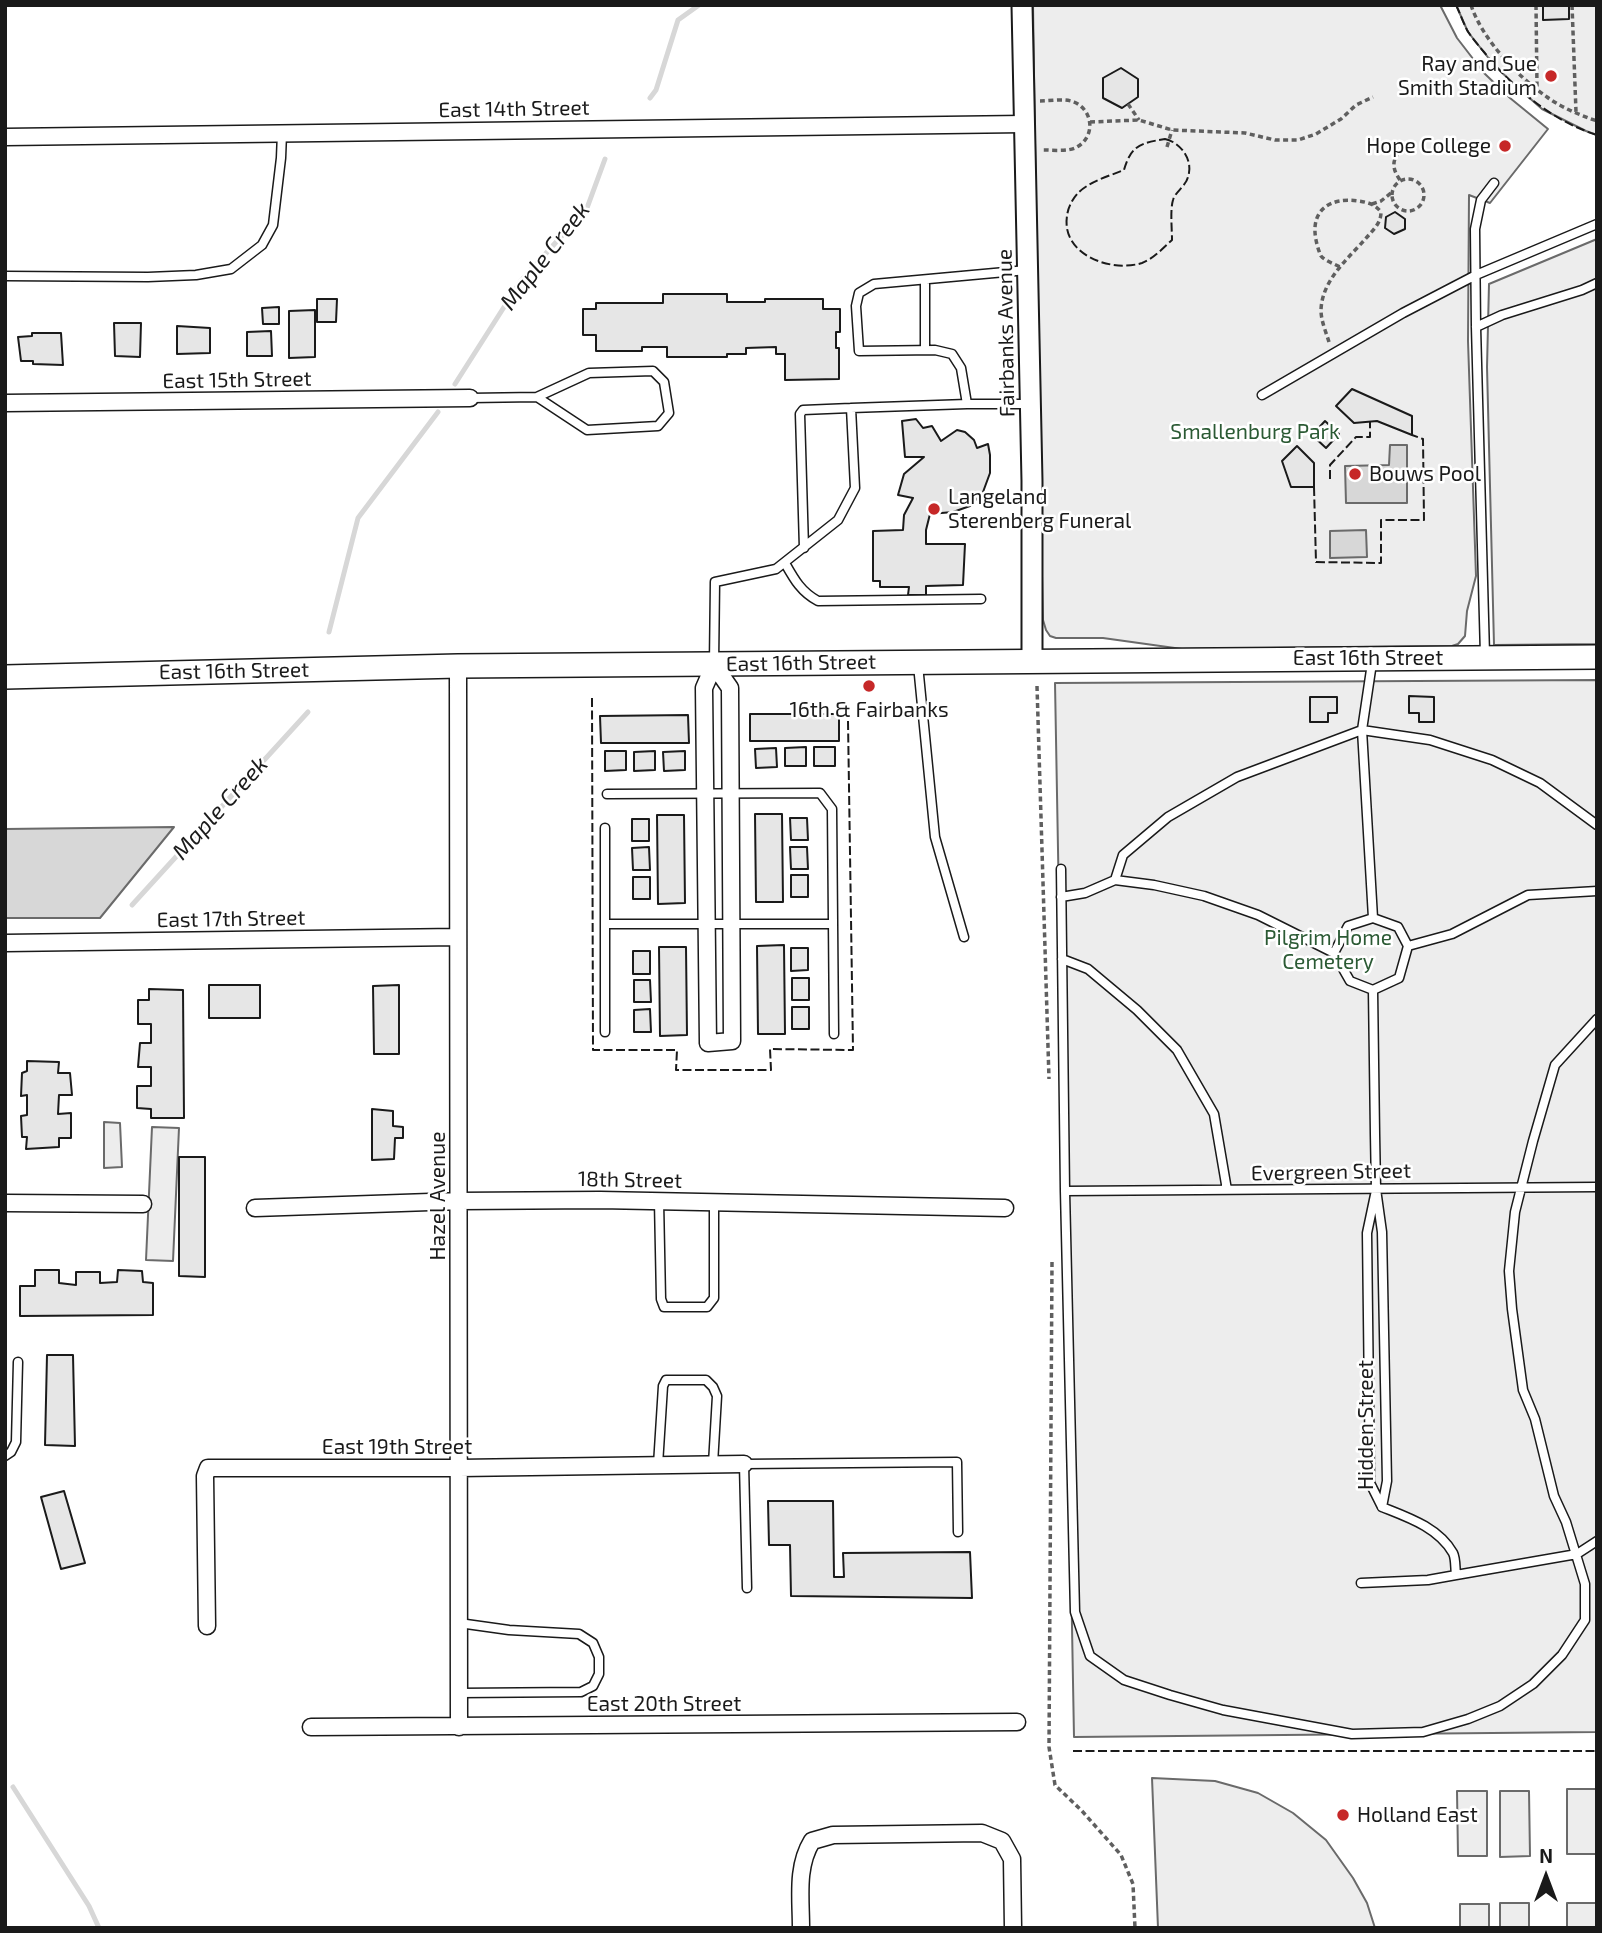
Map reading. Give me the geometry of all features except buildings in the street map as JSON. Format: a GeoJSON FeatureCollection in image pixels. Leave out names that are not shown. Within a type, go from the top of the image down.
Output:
{"type":"FeatureCollection","features":[{"type":"Feature","properties":{"kind":"main road","name":"East 16th Street"},"geometry":{"type":"LineString","coordinates":[[5,677],[458,666],[1597,657]]}},
{"type":"Feature","properties":{"kind":"street","name":"Fairbanks Avenue"},"geometry":{"type":"LineString","coordinates":[[1022,5],[1032,660]]}},
{"type":"Feature","properties":{"kind":"street","name":"East 14th Street"},"geometry":{"type":"LineString","coordinates":[[5,137],[1024,124]]}},
{"type":"Feature","properties":{"kind":"street","name":"East 15th Street"},"geometry":{"type":"LineString","coordinates":[[5,404],[470,398]]}},
{"type":"Feature","properties":{"kind":"street"},"geometry":{"type":"LineString","coordinates":[[714,664],[730,688],[732,1041],[708,1043],[704,688],[714,664]]}},
{"type":"Feature","properties":{"kind":"street","name":"Hazel Avenue"},"geometry":{"type":"LineString","coordinates":[[458,666],[459,1727]]}},
{"type":"Feature","properties":{"kind":"street","name":"East 17th Street"},"geometry":{"type":"LineString","coordinates":[[5,943],[457,937]]}},
{"type":"Feature","properties":{"kind":"street","name":"18th Street"},"geometry":{"type":"LineString","coordinates":[[255,1208],[459,1200],[1004,1208]]}},
{"type":"Feature","properties":{"kind":"street"},"geometry":{"type":"LineString","coordinates":[[5,1203],[143,1203]]}},
{"type":"Feature","properties":{"kind":"street","name":"East 19th Street"},"geometry":{"type":"LineString","coordinates":[[206,1626],[205,1476],[208,1468],[744,1464]]}},
{"type":"Feature","properties":{"kind":"street","name":"East 20th Street"},"geometry":{"type":"LineString","coordinates":[[311,1727],[1017,1722]]}},
{"type":"Feature","properties":{"kind":"street"},"geometry":{"type":"LineString","coordinates":[[801,1928],[801,1871],[804,1854],[812,1842],[833,1835],[982,1833],[1002,1841],[1012,1859],[1013,1928]]}},
{"type":"Feature","properties":{"kind":"lane"},"geometry":{"type":"LineString","coordinates":[[5,276],[148,277],[196,275],[231,269],[262,245],[272,225],[282,133]]}},
{"type":"Feature","properties":{"kind":"lane"},"geometry":{"type":"LineString","coordinates":[[1485,658],[1475,229],[1481,200],[1494,183]]}},
{"type":"Feature","properties":{"kind":"lane"},"geometry":{"type":"LineString","coordinates":[[1262,395],[1403,313],[1475,275],[1597,224]]}},
{"type":"Feature","properties":{"kind":"lane"},"geometry":{"type":"LineString","coordinates":[[967,404],[961,368],[952,354],[935,350],[859,351],[856,306],[859,293],[874,284],[1027,271]]}},
{"type":"Feature","properties":{"kind":"lane"},"geometry":{"type":"LineString","coordinates":[[925,280],[925,350]]}},
{"type":"Feature","properties":{"kind":"lane"},"geometry":{"type":"LineString","coordinates":[[1476,327],[1502,315],[1597,283]]}},
{"type":"Feature","properties":{"kind":"lane"},"geometry":{"type":"LineString","coordinates":[[470,398],[537,397],[589,373],[653,371],[664,382],[669,413],[658,426],[587,430],[537,397]]}},
{"type":"Feature","properties":{"kind":"lane"},"geometry":{"type":"LineString","coordinates":[[804,548],[800,414],[803,410],[1030,404]]}},
{"type":"Feature","properties":{"kind":"lane"},"geometry":{"type":"LineString","coordinates":[[714,664],[715,582],[776,569],[838,520],[855,488],[851,408]]}},
{"type":"Feature","properties":{"kind":"lane"},"geometry":{"type":"LineString","coordinates":[[785,563],[804,593],[818,601],[981,599]]}},
{"type":"Feature","properties":{"kind":"lane"},"geometry":{"type":"LineString","coordinates":[[1373,658],[1362,730],[1373,918]]}},
{"type":"Feature","properties":{"kind":"lane"},"geometry":{"type":"LineString","coordinates":[[918,662],[935,837],[964,937]]}},
{"type":"Feature","properties":{"kind":"lane"},"geometry":{"type":"LineString","coordinates":[[1115,880],[1123,855],[1168,817],[1201,796],[1237,777],[1362,730],[1430,740],[1492,760],[1540,783],[1597,825]]}},
{"type":"Feature","properties":{"kind":"lane"},"geometry":{"type":"LineString","coordinates":[[607,794],[820,793],[832,809],[834,1034]]}},
{"type":"Feature","properties":{"kind":"lane"},"geometry":{"type":"LineString","coordinates":[[605,828],[605,1031]]}},
{"type":"Feature","properties":{"kind":"lane"},"geometry":{"type":"LineString","coordinates":[[1061,869],[1075,1612],[1090,1656],[1124,1680],[1223,1710],[1352,1734],[1423,1732],[1500,1706],[1533,1684],[1563,1655],[1585,1620],[1585,1584],[1577,1554],[1555,1496],[1535,1419],[1523,1390],[1511,1309],[1509,1271],[1515,1212],[1555,1065],[1597,1019]]}},
{"type":"Feature","properties":{"kind":"lane"},"geometry":{"type":"LineString","coordinates":[[1061,897],[1085,893],[1115,880],[1204,896],[1258,915],[1334,953],[1350,981],[1373,990],[1399,978],[1408,946],[1398,927],[1373,918],[1348,926],[1334,953]]}},
{"type":"Feature","properties":{"kind":"lane"},"geometry":{"type":"LineString","coordinates":[[1408,946],[1452,934],[1528,895],[1597,891]]}},
{"type":"Feature","properties":{"kind":"lane"},"geometry":{"type":"LineString","coordinates":[[605,924],[833,924]]}},
{"type":"Feature","properties":{"kind":"lane"},"geometry":{"type":"LineString","coordinates":[[1062,959],[1088,969],[1137,1010],[1177,1050],[1214,1114],[1227,1190]]}},
{"type":"Feature","properties":{"kind":"lane","name":"Hidden Street"},"geometry":{"type":"LineString","coordinates":[[1373,990],[1376,1188],[1382,1232],[1387,1481],[1382,1507]]}},
{"type":"Feature","properties":{"kind":"lane","name":"Evergreen Street"},"geometry":{"type":"LineString","coordinates":[[1065,1191],[1597,1187]]}},
{"type":"Feature","properties":{"kind":"lane","name":"Hidden Street"},"geometry":{"type":"LineString","coordinates":[[1376,1188],[1367,1233],[1370,1483],[1382,1507]]}},
{"type":"Feature","properties":{"kind":"lane"},"geometry":{"type":"LineString","coordinates":[[659,1201],[661,1299],[664,1307],[707,1307],[714,1298],[714,1202]]}},
{"type":"Feature","properties":{"kind":"lane"},"geometry":{"type":"LineString","coordinates":[[5,1456],[11,1452],[16,1441],[19,1362]]}},
{"type":"Feature","properties":{"kind":"lane"},"geometry":{"type":"LineString","coordinates":[[659,1465],[663,1386],[666,1380],[706,1380],[713,1387],[717,1396],[713,1465]]}},
{"type":"Feature","properties":{"kind":"lane"},"geometry":{"type":"LineString","coordinates":[[747,1588],[744,1464],[957,1462],[958,1532]]}},
{"type":"Feature","properties":{"kind":"lane"},"geometry":{"type":"LineString","coordinates":[[1382,1507],[1433,1531],[1454,1554],[1456,1575]]}},
{"type":"Feature","properties":{"kind":"lane"},"geometry":{"type":"LineString","coordinates":[[1360,1583],[1428,1580],[1577,1554],[1597,1541]]}},
{"type":"Feature","properties":{"kind":"lane"},"geometry":{"type":"LineString","coordinates":[[459,1623],[509,1630],[579,1634],[593,1643],[599,1657],[599,1674],[593,1686],[581,1692],[459,1693]]}},
{"type":"Feature","properties":{"kind":"path"},"geometry":{"type":"LineString","coordinates":[[1471,5],[1479,25],[1490,41],[1537,89],[1546,97],[1597,121]]}},
{"type":"Feature","properties":{"kind":"path"},"geometry":{"type":"LineString","coordinates":[[1536,5],[1537,89]]}},
{"type":"Feature","properties":{"kind":"path"},"geometry":{"type":"LineString","coordinates":[[1572,5],[1576,112]]}},
{"type":"Feature","properties":{"kind":"path"},"geometry":{"type":"LineString","coordinates":[[1090,122],[1139,120],[1172,130],[1245,133],[1275,140],[1298,140],[1316,134],[1356,105],[1373,97]]}},
{"type":"Feature","properties":{"kind":"path"},"geometry":{"type":"LineString","coordinates":[[1024,102],[1069,100],[1077,103],[1087,112],[1091,128],[1086,139],[1077,146],[1025,151]]}},
{"type":"Feature","properties":{"kind":"path"},"geometry":{"type":"LineString","coordinates":[[1128,104],[1139,120]]}},
{"type":"Feature","properties":{"kind":"path"},"geometry":{"type":"LineString","coordinates":[[1167,147],[1172,130]]}},
{"type":"Feature","properties":{"kind":"path"},"geometry":{"type":"LineString","coordinates":[[1400,180],[1394,169],[1394,160],[1409,142]]}},
{"type":"Feature","properties":{"kind":"path"},"geometry":{"type":"LineString","coordinates":[[1410,178],[1420,182],[1424,191],[1423,202],[1416,209],[1405,211],[1393,200],[1393,191],[1400,180],[1410,178]]}},
{"type":"Feature","properties":{"kind":"path"},"geometry":{"type":"LineString","coordinates":[[1340,267],[1321,256],[1316,237],[1318,218],[1327,204],[1347,199],[1373,204],[1393,191]]}},
{"type":"Feature","properties":{"kind":"path"},"geometry":{"type":"LineString","coordinates":[[1332,354],[1321,308],[1328,285],[1340,267],[1381,219],[1381,212],[1373,204]]}},
{"type":"Feature","properties":{"kind":"shaded area","name":"Smallenburg Park"},"geometry":{"type":"Polygon","coordinates":[[[1033,5],[1440,5],[1457,38],[1484,73],[1548,129],[1490,203],[1469,195],[1468,341],[1476,576],[1467,611],[1465,636],[1458,644],[1182,649],[1103,638],[1056,638],[1050,636],[1046,630],[1043,620],[1040,486],[1033,5]]]}},
{"type":"Feature","properties":{"kind":"shaded area","name":"Ray and Sue Smith Stadium"},"geometry":{"type":"Polygon","coordinates":[[[1456,5],[1597,5],[1597,135],[1542,109],[1517,87],[1494,65],[1468,32],[1456,5]]]}},
{"type":"Feature","properties":{"kind":"shaded area"},"geometry":{"type":"Polygon","coordinates":[[[1597,239],[1597,644],[1494,645],[1487,367],[1489,284],[1597,239]]]}},
{"type":"Feature","properties":{"kind":"shaded area"},"geometry":{"type":"Polygon","coordinates":[[[1390,445],[1407,445],[1407,503],[1346,503],[1345,466],[1389,465],[1390,445]]]}},
{"type":"Feature","properties":{"kind":"shaded area"},"geometry":{"type":"Polygon","coordinates":[[[1366,530],[1367,557],[1330,558],[1330,531],[1366,530]]]}},
{"type":"Feature","properties":{"kind":"shaded area","name":"Pilgrim Home Cemetery"},"geometry":{"type":"Polygon","coordinates":[[[1597,680],[1597,1732],[1074,1737],[1055,683],[1597,680]]]}},
{"type":"Feature","properties":{"kind":"shaded area"},"geometry":{"type":"Polygon","coordinates":[[[174,827],[100,918],[5,918],[5,829],[174,827]]]}},
{"type":"Feature","properties":{"kind":"shaded area"},"geometry":{"type":"Polygon","coordinates":[[[104,1122],[120,1123],[122,1167],[104,1168],[104,1122]]]}},
{"type":"Feature","properties":{"kind":"shaded area"},"geometry":{"type":"Polygon","coordinates":[[[152,1127],[179,1128],[173,1261],[146,1260],[152,1127]]]}},
{"type":"Feature","properties":{"kind":"shaded area"},"geometry":{"type":"Polygon","coordinates":[[[1152,1778],[1215,1781],[1258,1793],[1293,1813],[1326,1840],[1367,1903],[1375,1928],[1158,1928],[1152,1778]]]}},
{"type":"Feature","properties":{"kind":"shaded area"},"geometry":{"type":"Polygon","coordinates":[[[1567,1789],[1596,1789],[1597,1854],[1567,1854],[1567,1789]]]}},
{"type":"Feature","properties":{"kind":"shaded area"},"geometry":{"type":"Polygon","coordinates":[[[1457,1791],[1487,1791],[1487,1856],[1458,1856],[1457,1791]]]}},
{"type":"Feature","properties":{"kind":"shaded area"},"geometry":{"type":"Polygon","coordinates":[[[1500,1791],[1529,1791],[1530,1856],[1500,1857],[1500,1791]]]}},
{"type":"Feature","properties":{"kind":"shaded area"},"geometry":{"type":"Polygon","coordinates":[[[1500,1903],[1529,1903],[1529,1928],[1500,1928],[1500,1903]]]}},
{"type":"Feature","properties":{"kind":"shaded area"},"geometry":{"type":"Polygon","coordinates":[[[1567,1903],[1597,1903],[1597,1928],[1567,1928],[1567,1903]]]}},
{"type":"Feature","properties":{"kind":"shaded area"},"geometry":{"type":"Polygon","coordinates":[[[1460,1904],[1489,1904],[1489,1928],[1460,1928],[1460,1904]]]}},
{"type":"Feature","properties":{"kind":"waterway","name":"Maple Creek"},"geometry":{"type":"LineString","coordinates":[[650,98],[656,90],[678,20],[699,5]]}},
{"type":"Feature","properties":{"kind":"waterway","name":"Maple Creek"},"geometry":{"type":"LineString","coordinates":[[455,384],[520,282],[587,208],[605,159]]}},
{"type":"Feature","properties":{"kind":"waterway","name":"Maple Creek"},"geometry":{"type":"LineString","coordinates":[[329,632],[358,518],[438,412]]}},
{"type":"Feature","properties":{"kind":"waterway","name":"Maple Creek"},"geometry":{"type":"LineString","coordinates":[[132,905],[308,712]]}},
{"type":"Feature","properties":{"kind":"waterway","name":"Maple Creek"},"geometry":{"type":"LineString","coordinates":[[13,1787],[89,1906],[99,1928]]}},
{"type":"Feature","properties":{"kind":"fence"},"geometry":{"type":"LineString","coordinates":[[1456,5],[1473,39],[1495,65],[1534,102],[1564,121],[1597,135]]}},
{"type":"Feature","properties":{"kind":"fence"},"geometry":{"type":"LineString","coordinates":[[1165,139],[1180,148],[1189,164],[1187,180],[1173,200],[1172,240],[1142,263],[1116,265],[1090,258],[1072,241],[1067,229],[1068,213],[1075,197],[1089,185],[1124,170],[1130,155],[1138,147],[1165,139]]}},
{"type":"Feature","properties":{"kind":"fence"},"geometry":{"type":"LineString","coordinates":[[1330,479],[1330,465],[1356,437],[1370,437],[1370,422]]}},
{"type":"Feature","properties":{"kind":"fence"},"geometry":{"type":"LineString","coordinates":[[1314,487],[1316,562],[1381,563],[1381,520],[1424,520],[1423,439],[1412,435]]}},
{"type":"Feature","properties":{"kind":"fence"},"geometry":{"type":"LineString","coordinates":[[592,698],[593,1050],[677,1050],[676,1070],[771,1070],[770,1049],[853,1050],[848,721]]}},
{"type":"Feature","properties":{"kind":"fence"},"geometry":{"type":"LineString","coordinates":[[1073,1751],[1597,1751]]}},
{"type":"Feature","properties":{"kind":"place","name":"Ray and Sue Smith Stadium"},"geometry":{"type":"Point","coordinates":[1551,76]}},
{"type":"Feature","properties":{"kind":"place","name":"Hope College"},"geometry":{"type":"Point","coordinates":[1505,146]}},
{"type":"Feature","properties":{"kind":"place","name":"Bouws Pool"},"geometry":{"type":"Point","coordinates":[1355,474]}},
{"type":"Feature","properties":{"kind":"place","name":"Langeland Sterenberg Funeral"},"geometry":{"type":"Point","coordinates":[934,509]}},
{"type":"Feature","properties":{"kind":"place","name":"16th & Fairbanks"},"geometry":{"type":"Point","coordinates":[869,686]}},
{"type":"Feature","properties":{"kind":"place","name":"Holland East"},"geometry":{"type":"Point","coordinates":[1343,1815]}}]}
